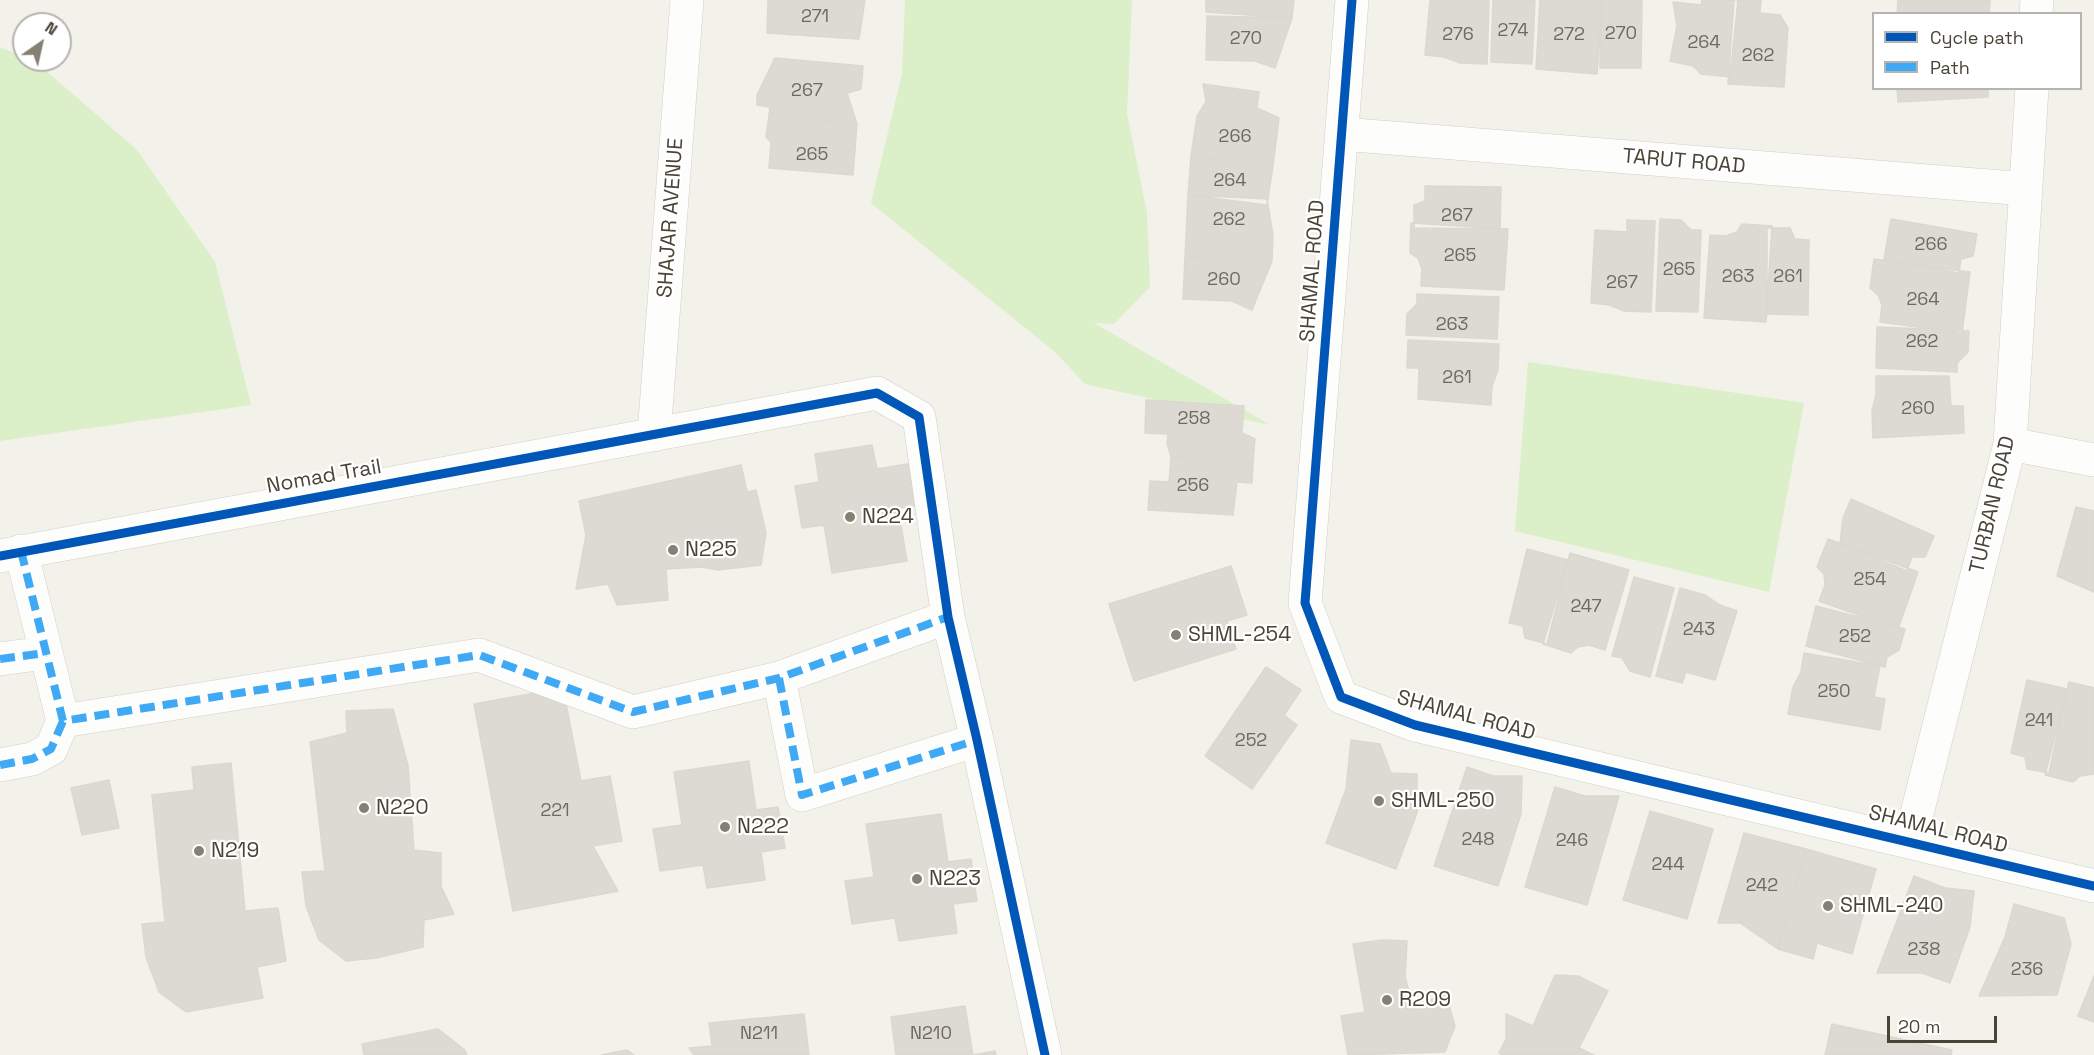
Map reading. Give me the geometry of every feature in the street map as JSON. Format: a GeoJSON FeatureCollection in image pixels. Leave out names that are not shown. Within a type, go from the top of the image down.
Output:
{"type":"FeatureCollection","features":[{"type":"Feature","properties":{"kind":"street","name":"SHAJAR AVENUE"},"geometry":{"type":"LineString","coordinates":[[654,435],[687,0]]}},
{"type":"Feature","properties":{"kind":"street","name":"SHAMAL ROAD"},"geometry":{"type":"LineString","coordinates":[[1352,0],[1305,603],[1341,697],[1415,725],[2094,886]]}},
{"type":"Feature","properties":{"kind":"street","name":"TURBAN ROAD"},"geometry":{"type":"LineString","coordinates":[[1910,841],[2010,444],[2032,90]]}},
{"type":"Feature","properties":{"kind":"street","name":"TARUT ROAD"},"geometry":{"type":"LineString","coordinates":[[1342,134],[2026,189]]}},
{"type":"Feature","properties":{"kind":"street","name":"Nomad Trail"},"geometry":{"type":"LineString","coordinates":[[10,553],[877,393],[919,417],[948,617]]}},
{"type":"Feature","properties":{"kind":"street"},"geometry":{"type":"LineString","coordinates":[[2010,444],[2094,460]]}},
{"type":"Feature","properties":{"kind":"street"},"geometry":{"type":"LineString","coordinates":[[0,765],[32,759],[51,749],[63,721],[46,653],[10,553]]}},
{"type":"Feature","properties":{"kind":"street"},"geometry":{"type":"LineString","coordinates":[[63,721],[479,655],[633,712],[779,678],[948,617],[1045,1055]]}},
{"type":"Feature","properties":{"kind":"street"},"geometry":{"type":"LineString","coordinates":[[0,659],[46,653]]}},
{"type":"Feature","properties":{"kind":"street"},"geometry":{"type":"LineString","coordinates":[[779,678],[802,795],[977,740]]}},
{"type":"Feature","properties":{"kind":"green space"},"geometry":{"type":"Polygon","coordinates":[[[905,0],[1132,0],[1127,113],[1147,213],[1150,287],[1114,324],[1094,323],[1270,425],[1085,384],[1055,352],[871,203],[902,74],[905,0]]]}},
{"type":"Feature","properties":{"kind":"green space"},"geometry":{"type":"Polygon","coordinates":[[[0,47],[12,52],[12,72],[47,72],[137,150],[215,262],[251,405],[0,441],[0,47]]]}},
{"type":"Feature","properties":{"kind":"green space"},"geometry":{"type":"Polygon","coordinates":[[[1528,362],[1804,403],[1769,592],[1515,531],[1528,362]]]}},
{"type":"Feature","properties":{"kind":"building"},"geometry":{"type":"Polygon","coordinates":[[[768,0],[865,0],[859,39],[767,33],[768,0]]]}},
{"type":"Feature","properties":{"kind":"building"},"geometry":{"type":"Polygon","coordinates":[[[1206,0],[1294,0],[1292,18],[1206,12],[1206,0]]]}},
{"type":"Feature","properties":{"kind":"building"},"geometry":{"type":"Polygon","coordinates":[[[1430,0],[1489,0],[1487,64],[1460,63],[1444,57],[1425,55],[1430,0]]]}},
{"type":"Feature","properties":{"kind":"building"},"geometry":{"type":"Polygon","coordinates":[[[1493,0],[1535,0],[1532,64],[1491,62],[1493,0]]]}},
{"type":"Feature","properties":{"kind":"building"},"geometry":{"type":"Polygon","coordinates":[[[1540,0],[1602,0],[1597,74],[1536,69],[1540,0]]]}},
{"type":"Feature","properties":{"kind":"building"},"geometry":{"type":"Polygon","coordinates":[[[1601,0],[1642,0],[1641,68],[1600,68],[1601,0]]]}},
{"type":"Feature","properties":{"kind":"building"},"geometry":{"type":"Polygon","coordinates":[[[1702,0],[1738,0],[1730,77],[1701,74],[1693,66],[1670,61],[1677,26],[1673,2],[1701,5],[1702,0]]]}},
{"type":"Feature","properties":{"kind":"building"},"geometry":{"type":"Polygon","coordinates":[[[1734,0],[1761,0],[1760,13],[1780,15],[1788,28],[1784,87],[1728,84],[1734,0]]]}},
{"type":"Feature","properties":{"kind":"building"},"geometry":{"type":"Polygon","coordinates":[[[1898,0],[1990,0],[1989,12],[1897,12],[1898,0]]]}},
{"type":"Feature","properties":{"kind":"building"},"geometry":{"type":"Polygon","coordinates":[[[1207,16],[1292,18],[1275,68],[1255,61],[1206,60],[1207,16]]]}},
{"type":"Feature","properties":{"kind":"building"},"geometry":{"type":"Polygon","coordinates":[[[775,58],[863,66],[861,89],[847,93],[857,124],[769,115],[770,107],[757,105],[757,95],[775,58]]]}},
{"type":"Feature","properties":{"kind":"building"},"geometry":{"type":"Polygon","coordinates":[[[1203,84],[1259,92],[1257,108],[1279,118],[1273,166],[1191,156],[1197,116],[1206,102],[1203,84]]]}},
{"type":"Feature","properties":{"kind":"building"},"geometry":{"type":"Polygon","coordinates":[[[1897,90],[1988,90],[1988,97],[1898,102],[1897,90]]]}},
{"type":"Feature","properties":{"kind":"building"},"geometry":{"type":"Polygon","coordinates":[[[769,115],[857,124],[853,175],[769,168],[771,142],[766,137],[769,115]]]}},
{"type":"Feature","properties":{"kind":"building"},"geometry":{"type":"Polygon","coordinates":[[[1191,156],[1273,166],[1267,205],[1188,195],[1191,156]]]}},
{"type":"Feature","properties":{"kind":"building"},"geometry":{"type":"Polygon","coordinates":[[[1425,186],[1501,187],[1500,229],[1414,228],[1414,205],[1425,201],[1425,186]]]}},
{"type":"Feature","properties":{"kind":"building"},"geometry":{"type":"Polygon","coordinates":[[[1188,195],[1267,199],[1273,235],[1272,261],[1185,257],[1188,195]]]}},
{"type":"Feature","properties":{"kind":"building"},"geometry":{"type":"Polygon","coordinates":[[[1660,219],[1681,220],[1691,230],[1701,230],[1698,312],[1656,311],[1660,219]]]}},
{"type":"Feature","properties":{"kind":"building"},"geometry":{"type":"Polygon","coordinates":[[[1891,219],[1977,234],[1973,256],[1961,259],[1959,273],[1884,259],[1891,219]]]}},
{"type":"Feature","properties":{"kind":"building"},"geometry":{"type":"Polygon","coordinates":[[[1627,220],[1655,221],[1651,312],[1624,311],[1609,305],[1591,303],[1595,230],[1627,232],[1627,220]]]}},
{"type":"Feature","properties":{"kind":"building"},"geometry":{"type":"Polygon","coordinates":[[[1411,223],[1508,229],[1504,290],[1421,286],[1422,269],[1418,258],[1410,253],[1411,223]]]}},
{"type":"Feature","properties":{"kind":"building"},"geometry":{"type":"Polygon","coordinates":[[[1742,224],[1772,226],[1766,322],[1704,318],[1710,235],[1726,236],[1737,232],[1742,224]]]}},
{"type":"Feature","properties":{"kind":"building"},"geometry":{"type":"Polygon","coordinates":[[[1767,228],[1790,228],[1795,239],[1809,240],[1808,315],[1767,314],[1767,228]]]}},
{"type":"Feature","properties":{"kind":"building"},"geometry":{"type":"Polygon","coordinates":[[[1185,257],[1272,261],[1252,310],[1232,301],[1183,299],[1185,257]]]}},
{"type":"Feature","properties":{"kind":"building"},"geometry":{"type":"Polygon","coordinates":[[[1874,259],[1970,272],[1962,333],[1880,322],[1882,305],[1878,295],[1870,288],[1874,259]]]}},
{"type":"Feature","properties":{"kind":"building"},"geometry":{"type":"Polygon","coordinates":[[[1417,294],[1499,297],[1497,339],[1406,335],[1407,314],[1417,304],[1417,294]]]}},
{"type":"Feature","properties":{"kind":"building"},"geometry":{"type":"Polygon","coordinates":[[[1877,327],[1969,331],[1968,352],[1957,363],[1957,372],[1876,368],[1877,327]]]}},
{"type":"Feature","properties":{"kind":"building"},"geometry":{"type":"Polygon","coordinates":[[[1408,340],[1499,344],[1498,370],[1492,386],[1491,405],[1418,399],[1419,368],[1407,368],[1408,340]]]}},
{"type":"Feature","properties":{"kind":"building"},"geometry":{"type":"Polygon","coordinates":[[[1876,376],[1949,376],[1951,406],[1963,406],[1964,433],[1873,438],[1872,411],[1876,395],[1876,376]]]}},
{"type":"Feature","properties":{"kind":"building"},"geometry":{"type":"Polygon","coordinates":[[[1146,400],[1244,406],[1242,433],[1255,439],[1253,462],[1171,457],[1167,443],[1168,434],[1145,433],[1146,400]]]}},
{"type":"Feature","properties":{"kind":"building","name":"N224"},"geometry":{"type":"Polygon","coordinates":[[[872,445],[877,469],[920,462],[927,504],[898,508],[907,561],[832,573],[824,525],[802,528],[795,486],[819,482],[815,454],[872,445]]]}},
{"type":"Feature","properties":{"kind":"building"},"geometry":{"type":"Polygon","coordinates":[[[1171,457],[1253,462],[1252,483],[1237,482],[1233,515],[1148,510],[1150,481],[1169,482],[1171,457]]]}},
{"type":"Feature","properties":{"kind":"building","name":"N225"},"geometry":{"type":"Polygon","coordinates":[[[741,465],[747,492],[756,490],[766,533],[761,565],[718,570],[701,567],[666,569],[668,600],[617,605],[608,584],[576,589],[586,535],[579,501],[741,465]]]}},
{"type":"Feature","properties":{"kind":"building"},"geometry":{"type":"Polygon","coordinates":[[[1851,499],[1934,536],[1925,557],[1912,557],[1907,571],[1840,544],[1843,518],[1851,499]]]}},
{"type":"Feature","properties":{"kind":"building"},"geometry":{"type":"Polygon","coordinates":[[[2076,507],[2094,511],[2094,592],[2057,576],[2076,507]]]}},
{"type":"Feature","properties":{"kind":"building"},"geometry":{"type":"Polygon","coordinates":[[[1828,539],[1918,572],[1898,629],[1819,601],[1825,585],[1824,574],[1817,567],[1828,539]]]}},
{"type":"Feature","properties":{"kind":"building"},"geometry":{"type":"Polygon","coordinates":[[[1527,549],[1568,560],[1547,644],[1525,638],[1523,626],[1509,623],[1527,549]]]}},
{"type":"Feature","properties":{"kind":"building"},"geometry":{"type":"Polygon","coordinates":[[[1570,553],[1629,570],[1605,650],[1589,645],[1578,647],[1571,653],[1543,644],[1570,553]]]}},
{"type":"Feature","properties":{"kind":"building","name":"SHML-254"},"geometry":{"type":"Polygon","coordinates":[[[1231,566],[1247,615],[1227,621],[1236,649],[1134,681],[1109,604],[1231,566]]]}},
{"type":"Feature","properties":{"kind":"building"},"geometry":{"type":"Polygon","coordinates":[[[1634,577],[1674,588],[1650,677],[1630,671],[1622,658],[1612,656],[1634,577]]]}},
{"type":"Feature","properties":{"kind":"building"},"geometry":{"type":"Polygon","coordinates":[[[1680,588],[1705,595],[1720,605],[1737,611],[1715,680],[1686,672],[1682,683],[1656,676],[1680,588]]]}},
{"type":"Feature","properties":{"kind":"building"},"geometry":{"type":"Polygon","coordinates":[[[1816,606],[1905,629],[1899,650],[1887,657],[1885,667],[1806,646],[1816,606]]]}},
{"type":"Feature","properties":{"kind":"building"},"geometry":{"type":"Polygon","coordinates":[[[1804,653],[1880,666],[1874,697],[1885,699],[1880,730],[1788,714],[1793,687],[1801,672],[1804,653]]]}},
{"type":"Feature","properties":{"kind":"building"},"geometry":{"type":"Polygon","coordinates":[[[1266,667],[1301,690],[1284,715],[1297,725],[1252,789],[1205,756],[1266,667]]]}},
{"type":"Feature","properties":{"kind":"building"},"geometry":{"type":"Polygon","coordinates":[[[2027,680],[2067,689],[2049,773],[2027,769],[2025,757],[2011,753],[2027,680]]]}},
{"type":"Feature","properties":{"kind":"building"},"geometry":{"type":"Polygon","coordinates":[[[2069,682],[2094,688],[2094,774],[2080,776],[2073,782],[2045,775],[2069,682]]]}},
{"type":"Feature","properties":{"kind":"building"},"geometry":{"type":"Polygon","coordinates":[[[563,688],[581,781],[610,776],[622,841],[593,846],[618,891],[513,911],[474,704],[563,688]]]}},
{"type":"Feature","properties":{"kind":"building","name":"N220"},"geometry":{"type":"Polygon","coordinates":[[[393,709],[408,766],[414,850],[441,853],[441,886],[454,914],[424,920],[423,947],[376,958],[346,961],[319,940],[306,906],[302,872],[325,871],[310,742],[347,733],[346,711],[393,709]]]}},
{"type":"Feature","properties":{"kind":"building","name":"SHML-250"},"geometry":{"type":"Polygon","coordinates":[[[1351,740],[1380,744],[1391,773],[1417,774],[1417,813],[1396,869],[1326,843],[1346,789],[1351,740]]]}},
{"type":"Feature","properties":{"kind":"building","name":"N222"},"geometry":{"type":"Polygon","coordinates":[[[749,761],[756,810],[778,807],[785,848],[761,852],[765,880],[707,888],[703,865],[660,871],[653,829],[682,825],[674,772],[749,761]]]}},
{"type":"Feature","properties":{"kind":"building","name":"N219"},"geometry":{"type":"Polygon","coordinates":[[[231,763],[245,911],[278,908],[286,961],[257,967],[263,998],[186,1012],[159,992],[146,957],[142,924],[165,922],[152,795],[194,790],[192,767],[231,763]]]}},
{"type":"Feature","properties":{"kind":"building"},"geometry":{"type":"Polygon","coordinates":[[[1467,767],[1493,776],[1522,776],[1521,814],[1498,886],[1434,866],[1467,767]]]}},
{"type":"Feature","properties":{"kind":"building"},"geometry":{"type":"Polygon","coordinates":[[[109,780],[119,828],[82,835],[71,788],[109,780]]]}},
{"type":"Feature","properties":{"kind":"building"},"geometry":{"type":"Polygon","coordinates":[[[1555,787],[1585,796],[1619,796],[1587,905],[1525,887],[1555,787]]]}},
{"type":"Feature","properties":{"kind":"building"},"geometry":{"type":"Polygon","coordinates":[[[1650,811],[1713,829],[1687,919],[1623,900],[1650,811]]]}},
{"type":"Feature","properties":{"kind":"building","name":"N223"},"geometry":{"type":"Polygon","coordinates":[[[941,814],[948,862],[971,859],[977,901],[953,904],[957,933],[899,941],[895,918],[852,924],[845,881],[874,877],[866,824],[941,814]]]}},
{"type":"Feature","properties":{"kind":"building"},"geometry":{"type":"Polygon","coordinates":[[[1744,833],[1806,849],[1778,949],[1740,923],[1718,923],[1744,833]]]}},
{"type":"Feature","properties":{"kind":"building","name":"SHML-240"},"geometry":{"type":"Polygon","coordinates":[[[1806,849],[1876,869],[1852,954],[1817,943],[1813,959],[1778,949],[1806,849]]]}},
{"type":"Feature","properties":{"kind":"building"},"geometry":{"type":"Polygon","coordinates":[[[1914,876],[1945,888],[1974,891],[1970,927],[1950,983],[1922,973],[1877,973],[1914,876]]]}},
{"type":"Feature","properties":{"kind":"building"},"geometry":{"type":"Polygon","coordinates":[[[2014,904],[2064,918],[2071,944],[2057,995],[1979,996],[2005,937],[2014,904]]]}},
{"type":"Feature","properties":{"kind":"building","name":"R209"},"geometry":{"type":"Polygon","coordinates":[[[1382,940],[1407,941],[1405,977],[1413,1005],[1446,995],[1455,1026],[1445,1052],[1348,1055],[1341,1016],[1365,1012],[1353,944],[1382,940]]]}},
{"type":"Feature","properties":{"kind":"building"},"geometry":{"type":"Polygon","coordinates":[[[1555,975],[1578,976],[1608,991],[1579,1048],[1594,1055],[1502,1055],[1499,1053],[1506,1039],[1506,1014],[1533,1026],[1555,975]]]}},
{"type":"Feature","properties":{"kind":"building"},"geometry":{"type":"Polygon","coordinates":[[[2094,976],[2094,1022],[2078,1016],[2094,976]]]}},
{"type":"Feature","properties":{"kind":"building","name":"N210"},"geometry":{"type":"Polygon","coordinates":[[[965,1006],[973,1055],[896,1055],[891,1017],[965,1006]]]}},
{"type":"Feature","properties":{"kind":"building","name":"N211"},"geometry":{"type":"Polygon","coordinates":[[[804,1014],[809,1055],[694,1055],[689,1048],[712,1046],[709,1023],[804,1014]]]}},
{"type":"Feature","properties":{"kind":"building"},"geometry":{"type":"Polygon","coordinates":[[[1832,1024],[1952,1050],[1951,1055],[1825,1055],[1832,1024]]]}},
{"type":"Feature","properties":{"kind":"building"},"geometry":{"type":"Polygon","coordinates":[[[438,1029],[465,1050],[467,1055],[364,1055],[362,1044],[438,1029]]]}},
{"type":"Feature","properties":{"kind":"building"},"geometry":{"type":"Polygon","coordinates":[[[627,1050],[634,1055],[601,1055],[627,1050]]]}},
{"type":"Feature","properties":{"kind":"building"},"geometry":{"type":"Polygon","coordinates":[[[995,1051],[996,1055],[973,1055],[995,1051]]]}},
{"type":"Feature","properties":{"kind":"marked path"},"geometry":{"type":"LineString","coordinates":[[21,551],[63,721],[479,655],[633,712],[779,678],[948,617]]}},
{"type":"Feature","properties":{"kind":"marked path"},"geometry":{"type":"LineString","coordinates":[[0,659],[46,653]]}},
{"type":"Feature","properties":{"kind":"marked path"},"geometry":{"type":"LineString","coordinates":[[779,678],[802,795],[977,740]]}},
{"type":"Feature","properties":{"kind":"marked path"},"geometry":{"type":"LineString","coordinates":[[0,765],[32,759],[51,749],[63,721]]}},
{"type":"Feature","properties":{"kind":"cycle path"},"geometry":{"type":"LineString","coordinates":[[1352,0],[1305,603],[1341,697],[1415,725],[2094,886]]}},
{"type":"Feature","properties":{"kind":"cycle path"},"geometry":{"type":"LineString","coordinates":[[0,556],[877,393],[919,417],[948,617],[1045,1055]]}},
{"type":"Feature","properties":{"kind":"place","name":"N224"},"geometry":{"type":"Point","coordinates":[850,517]}},
{"type":"Feature","properties":{"kind":"place","name":"N225"},"geometry":{"type":"Point","coordinates":[673,550]}},
{"type":"Feature","properties":{"kind":"place","name":"SHML-254"},"geometry":{"type":"Point","coordinates":[1176,635]}},
{"type":"Feature","properties":{"kind":"place","name":"SHML-250"},"geometry":{"type":"Point","coordinates":[1379,801]}},
{"type":"Feature","properties":{"kind":"place","name":"N220"},"geometry":{"type":"Point","coordinates":[364,808]}},
{"type":"Feature","properties":{"kind":"place","name":"N222"},"geometry":{"type":"Point","coordinates":[725,827]}},
{"type":"Feature","properties":{"kind":"place","name":"N219"},"geometry":{"type":"Point","coordinates":[199,851]}},
{"type":"Feature","properties":{"kind":"place","name":"N223"},"geometry":{"type":"Point","coordinates":[917,879]}},
{"type":"Feature","properties":{"kind":"place","name":"SHML-240"},"geometry":{"type":"Point","coordinates":[1828,906]}},
{"type":"Feature","properties":{"kind":"place","name":"R209"},"geometry":{"type":"Point","coordinates":[1387,1000]}}]}
